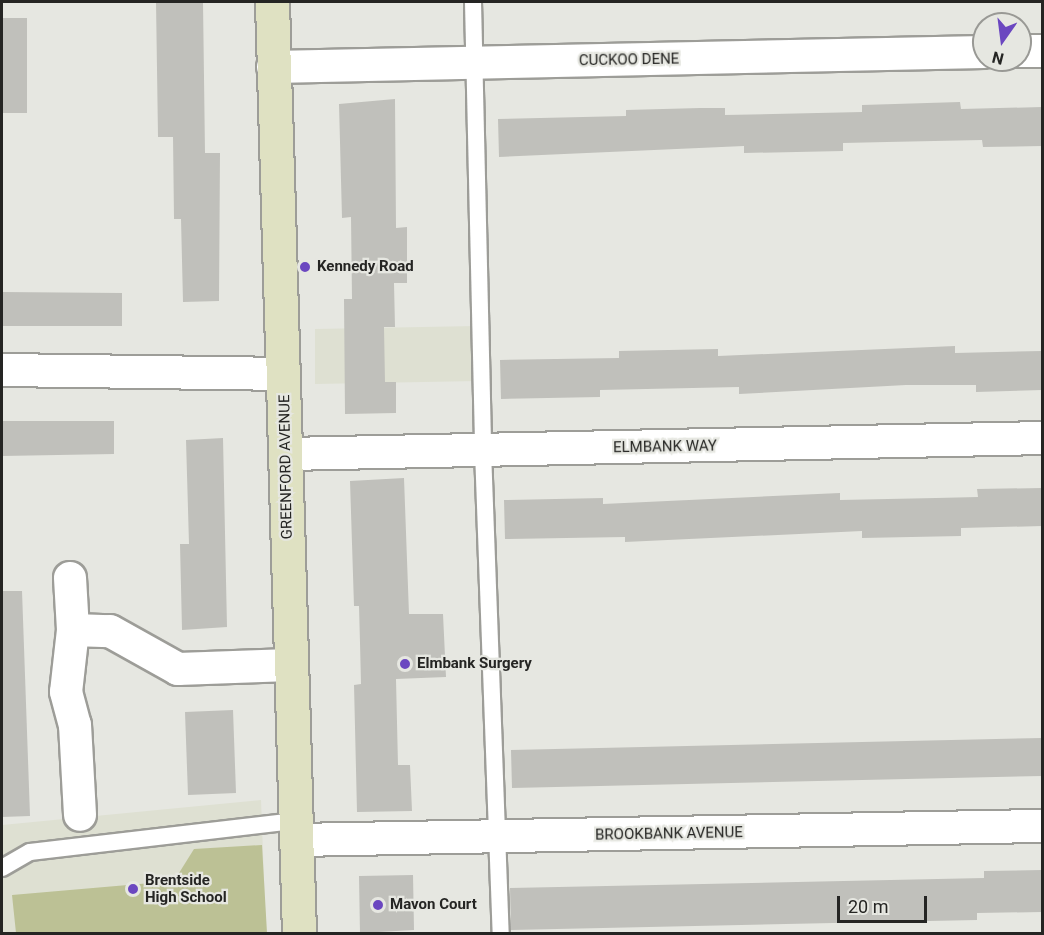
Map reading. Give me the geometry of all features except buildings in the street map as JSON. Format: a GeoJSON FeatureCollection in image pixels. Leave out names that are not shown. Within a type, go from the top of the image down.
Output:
{"type":"FeatureCollection","features":[{"type":"Feature","properties":{"kind":"street","name":"GREENFORD AVENUE"},"geometry":{"type":"LineString","coordinates":[[272,2],[287,454],[290,665],[299,933]]}},
{"type":"Feature","properties":{"kind":"street","name":"CUCKOO DENE"},"geometry":{"type":"LineString","coordinates":[[273,67],[972,52]]}},
{"type":"Feature","properties":{"kind":"street"},"geometry":{"type":"LineString","coordinates":[[2,370],[284,374]]}},
{"type":"Feature","properties":{"kind":"street","name":"ELMBANK WAY"},"geometry":{"type":"LineString","coordinates":[[287,454],[1042,438]]}},
{"type":"Feature","properties":{"kind":"street"},"geometry":{"type":"LineString","coordinates":[[70,578],[73,630],[66,692],[75,725],[80,815]]}},
{"type":"Feature","properties":{"kind":"street"},"geometry":{"type":"LineString","coordinates":[[73,630],[110,631],[178,669],[290,665]]}},
{"type":"Feature","properties":{"kind":"street","name":"BROOKBANK AVENUE"},"geometry":{"type":"LineString","coordinates":[[296,831],[498,837],[1042,826]]}},
{"type":"Feature","properties":{"kind":"lane"},"geometry":{"type":"LineString","coordinates":[[473,2],[483,451],[501,933]]}},
{"type":"Feature","properties":{"kind":"lane"},"geometry":{"type":"LineString","coordinates":[[2,868],[30,852],[296,831]]}},
{"type":"Feature","properties":{"kind":"shaded area"},"geometry":{"type":"Polygon","coordinates":[[[476,326],[478,381],[315,384],[315,329],[476,326]]]}},
{"type":"Feature","properties":{"kind":"shaded area","name":"Brentside High School"},"geometry":{"type":"Polygon","coordinates":[[[261,800],[266,933],[2,934],[2,825],[261,800]]]}},
{"type":"Feature","properties":{"kind":"green space"},"geometry":{"type":"Polygon","coordinates":[[[262,845],[267,933],[16,933],[12,895],[174,881],[194,849],[262,845]]]}},
{"type":"Feature","properties":{"kind":"place","name":"Kennedy Road"},"geometry":{"type":"Point","coordinates":[305,267]}},
{"type":"Feature","properties":{"kind":"place","name":"Elmbank Surgery"},"geometry":{"type":"Point","coordinates":[405,664]}},
{"type":"Feature","properties":{"kind":"place","name":"Brentside High School"},"geometry":{"type":"Point","coordinates":[133,889]}},
{"type":"Feature","properties":{"kind":"place","name":"Mavon Court"},"geometry":{"type":"Point","coordinates":[378,905]}}]}
